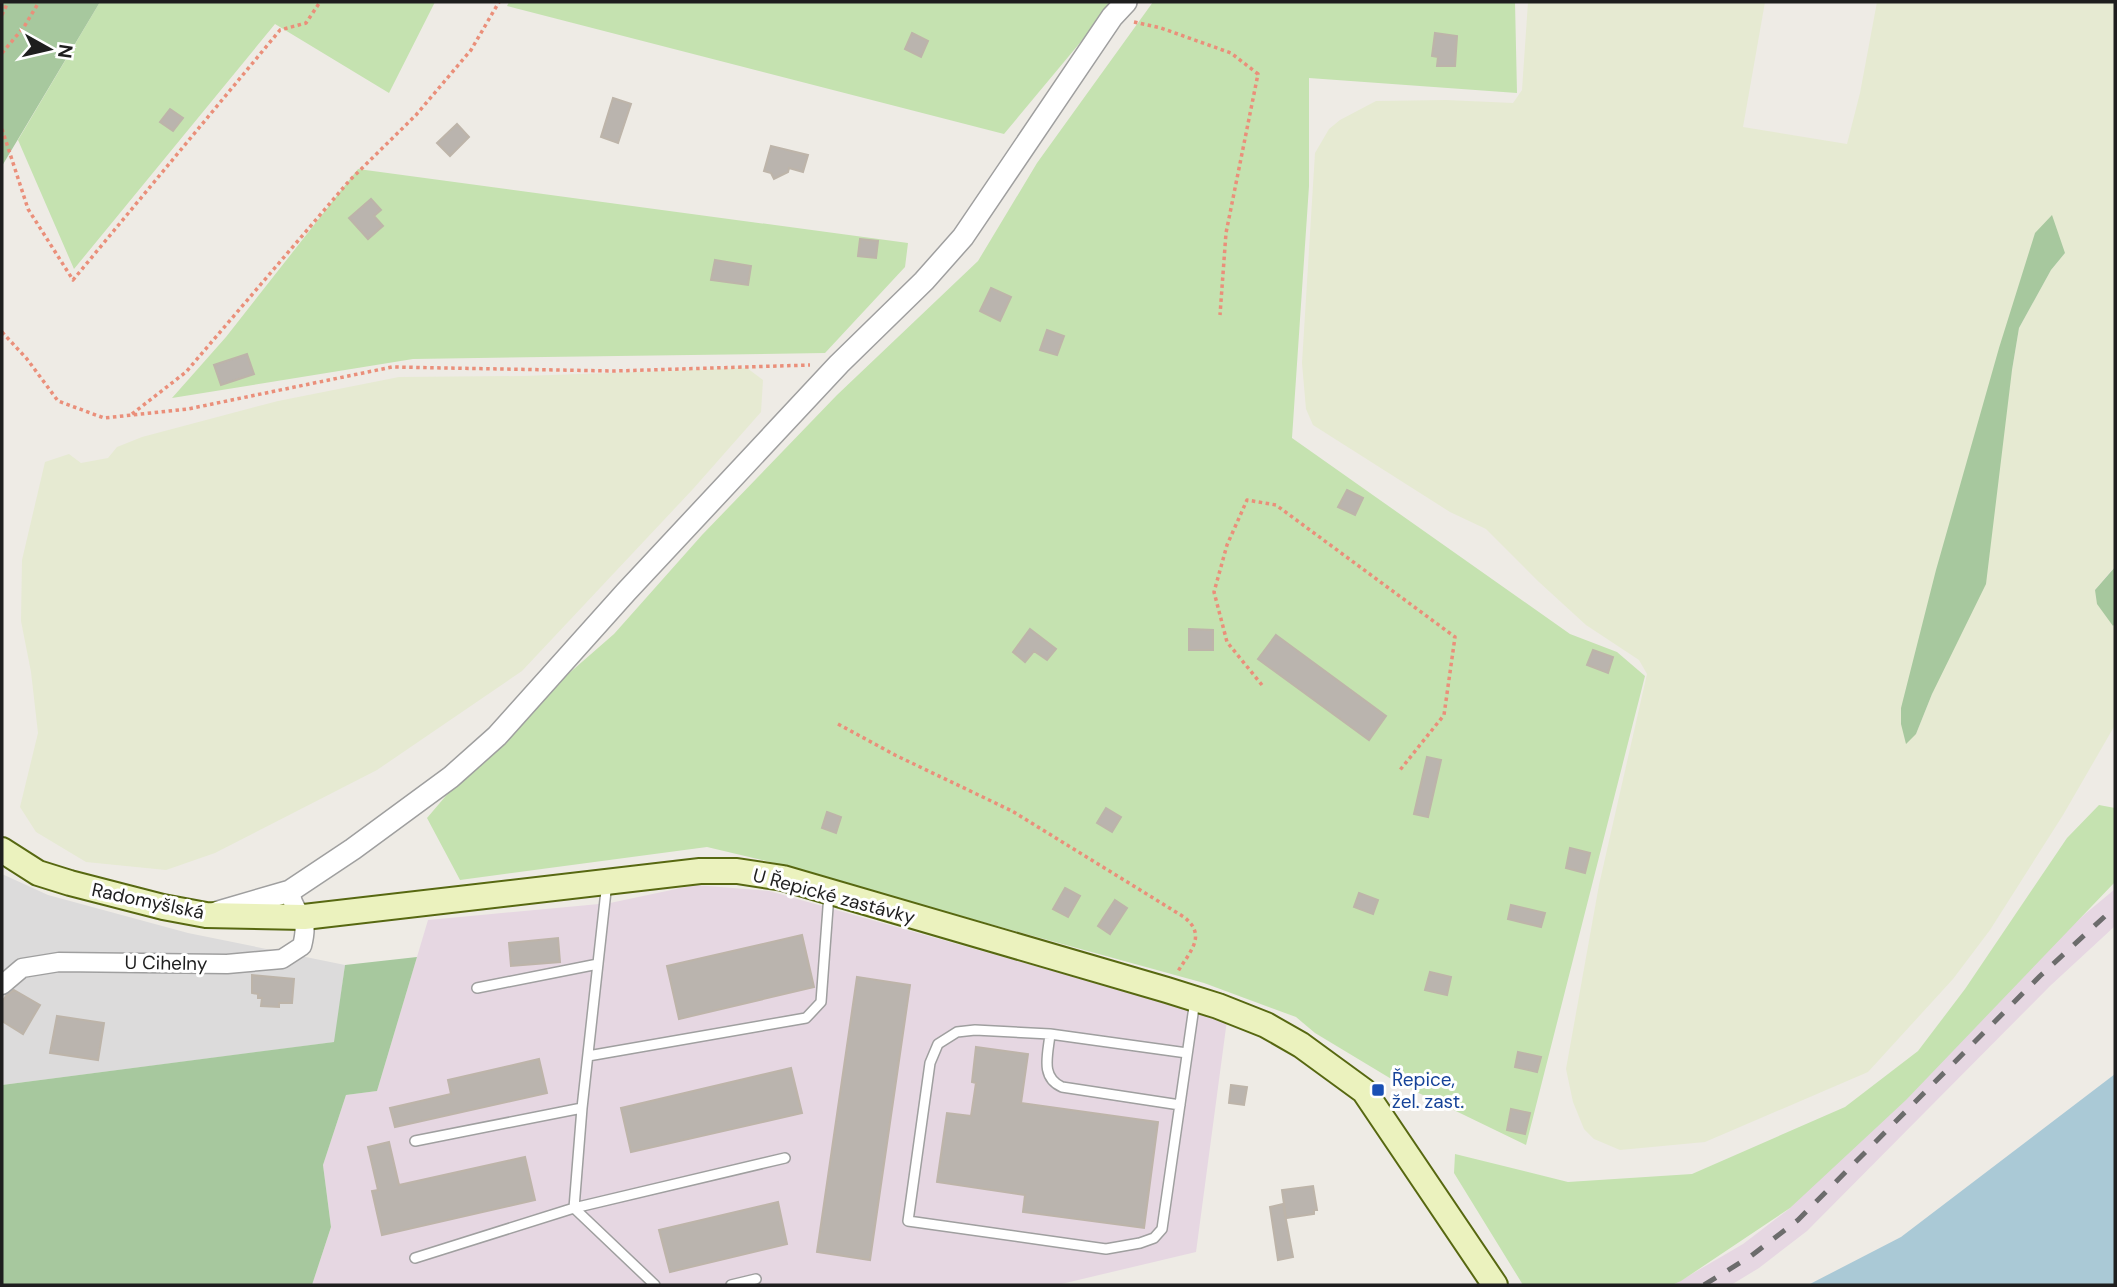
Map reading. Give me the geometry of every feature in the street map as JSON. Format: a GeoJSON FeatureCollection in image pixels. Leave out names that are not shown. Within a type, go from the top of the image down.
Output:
{"type":"FeatureCollection","features":[{"type":"Feature","properties":{"kind":"main road","name":"Radomyšlská"},"geometry":{"type":"LineString","coordinates":[[2,849],[38,873],[163,907],[206,915],[304,917]]}},
{"type":"Feature","properties":{"kind":"main road","name":"U Řepické zastávky"},"geometry":{"type":"LineString","coordinates":[[304,917],[700,871],[737,871],[783,878],[1167,990],[1266,1025],[1301,1045],[1364,1091],[1495,1285]]}},
{"type":"Feature","properties":{"kind":"street"},"geometry":{"type":"LineString","coordinates":[[206,915],[290,891],[353,849],[451,777],[497,736],[626,592],[839,364],[924,281],[963,237],[1119,9]]}},
{"type":"Feature","properties":{"kind":"street"},"geometry":{"type":"LineString","coordinates":[[290,891],[292,904],[304,917]]}},
{"type":"Feature","properties":{"kind":"street","name":"U Cihelny"},"geometry":{"type":"LineString","coordinates":[[2,985],[22,968],[59,962],[227,964],[282,959],[302,946],[306,932],[304,917]]}},
{"type":"Feature","properties":{"kind":"lane"},"geometry":{"type":"LineString","coordinates":[[574,1208],[607,881]]}},
{"type":"Feature","properties":{"kind":"lane"},"geometry":{"type":"LineString","coordinates":[[588,1056],[806,1018],[821,1002],[830,892]]}},
{"type":"Feature","properties":{"kind":"lane"},"geometry":{"type":"LineString","coordinates":[[477,988],[598,964]]}},
{"type":"Feature","properties":{"kind":"lane"},"geometry":{"type":"LineString","coordinates":[[1187,1053],[1050,1034],[957,1032],[939,1044],[930,1063],[908,1221],[1106,1249],[1154,1238],[1162,1229],[1195,999]]}},
{"type":"Feature","properties":{"kind":"lane"},"geometry":{"type":"LineString","coordinates":[[1050,1034],[1046,1073],[1052,1083],[1062,1087],[1180,1105]]}},
{"type":"Feature","properties":{"kind":"lane"},"geometry":{"type":"LineString","coordinates":[[415,1141],[582,1108]]}},
{"type":"Feature","properties":{"kind":"lane"},"geometry":{"type":"LineString","coordinates":[[415,1258],[574,1208],[785,1158]]}},
{"type":"Feature","properties":{"kind":"lane"},"geometry":{"type":"LineString","coordinates":[[574,1208],[654,1285]]}},
{"type":"Feature","properties":{"kind":"lane"},"geometry":{"type":"LineString","coordinates":[[731,1285],[756,1279]]}},
{"type":"Feature","properties":{"kind":"path"},"geometry":{"type":"LineString","coordinates":[[2,15],[8,2]]}},
{"type":"Feature","properties":{"kind":"path"},"geometry":{"type":"LineString","coordinates":[[2,53],[24,27],[39,2]]}},
{"type":"Feature","properties":{"kind":"path"},"geometry":{"type":"LineString","coordinates":[[2,129],[28,209],[73,280],[280,30],[306,23],[320,2]]}},
{"type":"Feature","properties":{"kind":"path"},"geometry":{"type":"LineString","coordinates":[[131,415],[186,372],[349,181],[416,115],[471,50],[499,2]]}},
{"type":"Feature","properties":{"kind":"path"},"geometry":{"type":"LineString","coordinates":[[1119,9],[1161,28],[1231,53],[1258,74],[1226,233],[1220,316]]}},
{"type":"Feature","properties":{"kind":"path"},"geometry":{"type":"LineString","coordinates":[[2,332],[27,359],[58,401],[104,418],[188,409],[391,367],[614,371],[839,364]]}},
{"type":"Feature","properties":{"kind":"path"},"geometry":{"type":"LineString","coordinates":[[1262,685],[1227,642],[1214,592],[1227,545],[1247,500],[1276,505],[1455,637],[1444,715],[1399,770]]}},
{"type":"Feature","properties":{"kind":"path"},"geometry":{"type":"LineString","coordinates":[[838,724],[1012,811],[1184,917],[1194,926],[1197,934],[1195,943],[1167,990]]}},
{"type":"Feature","properties":{"kind":"shaded area"},"geometry":{"type":"Polygon","coordinates":[[[2,874],[48,895],[188,933],[345,965],[335,1042],[2,1085],[2,874]]]}},
{"type":"Feature","properties":{"kind":"shaded area"},"geometry":{"type":"Polygon","coordinates":[[[695,885],[769,891],[1227,1020],[1196,1252],[1057,1285],[312,1285],[331,1227],[323,1165],[346,1095],[377,1091],[428,920],[610,903],[695,885]]]}},
{"type":"Feature","properties":{"kind":"shaded area"},"geometry":{"type":"Polygon","coordinates":[[[2115,889],[2115,926],[2050,986],[1807,1231],[1759,1268],[1731,1285],[1673,1285],[1743,1244],[1789,1209],[2030,965],[2115,889]]]}},
{"type":"Feature","properties":{"kind":"green space"},"geometry":{"type":"Polygon","coordinates":[[[2,2],[100,2],[2,166],[2,2]]]}},
{"type":"Feature","properties":{"kind":"green space"},"geometry":{"type":"Polygon","coordinates":[[[100,2],[435,2],[389,93],[275,24],[74,269],[18,140],[100,2]]]}},
{"type":"Feature","properties":{"kind":"green space"},"geometry":{"type":"Polygon","coordinates":[[[509,2],[1114,2],[1004,134],[507,6],[509,2]]]}},
{"type":"Feature","properties":{"kind":"green space"},"geometry":{"type":"Polygon","coordinates":[[[1153,2],[1515,2],[1517,93],[1309,78],[1309,186],[1292,438],[1570,634],[1617,652],[1645,676],[1526,1145],[1398,1083],[1315,1033],[1296,1017],[1204,983],[800,869],[707,847],[460,880],[427,818],[497,736],[614,634],[702,535],[837,395],[978,261],[1037,163],[1153,2]]]}},
{"type":"Feature","properties":{"kind":"green space"},"geometry":{"type":"Polygon","coordinates":[[[1528,2],[1765,2],[1743,127],[1847,144],[1860,93],[1877,2],[2115,2],[2115,566],[2095,590],[2113,626],[2115,624],[2115,725],[2063,815],[1990,930],[1953,979],[1868,1072],[1705,1142],[1620,1150],[1594,1139],[1584,1129],[1573,1102],[1566,1069],[1599,885],[1647,674],[1639,660],[1586,625],[1486,529],[1450,512],[1313,425],[1306,409],[1302,363],[1315,153],[1329,129],[1340,120],[1376,101],[1513,103],[1522,90],[1528,2]],[[2035,233],[1916,734],[1932,694],[2012,370],[2019,328],[2051,270],[2065,253],[2035,233]]]}},
{"type":"Feature","properties":{"kind":"green space"},"geometry":{"type":"Polygon","coordinates":[[[358,169],[908,243],[905,267],[825,353],[413,359],[172,398],[226,337],[358,169]]]}},
{"type":"Feature","properties":{"kind":"green space"},"geometry":{"type":"Polygon","coordinates":[[[2052,215],[2065,253],[2051,270],[2019,328],[1986,584],[1932,694],[1916,734],[1906,744],[1901,724],[1901,708],[1936,570],[1999,348],[2035,233],[2052,215]]]}},
{"type":"Feature","properties":{"kind":"green space"},"geometry":{"type":"Polygon","coordinates":[[[747,368],[763,380],[761,412],[693,489],[522,671],[377,770],[215,853],[166,870],[86,862],[36,832],[20,807],[38,733],[31,672],[21,621],[22,560],[45,462],[69,454],[81,463],[108,458],[117,447],[142,437],[278,401],[399,377],[524,376],[747,368]]]}},
{"type":"Feature","properties":{"kind":"green space"},"geometry":{"type":"Polygon","coordinates":[[[2115,567],[2113,626],[2097,604],[2095,590],[2115,567]]]}},
{"type":"Feature","properties":{"kind":"green space"},"geometry":{"type":"Polygon","coordinates":[[[2099,805],[2115,808],[2115,882],[1906,1100],[1790,1208],[1672,1285],[1523,1285],[1454,1173],[1455,1154],[1568,1182],[1692,1174],[1845,1107],[1918,1051],[1965,989],[2067,838],[2099,805]]]}},
{"type":"Feature","properties":{"kind":"green space"},"geometry":{"type":"Polygon","coordinates":[[[417,957],[377,1091],[346,1095],[323,1165],[331,1227],[312,1285],[2,1285],[2,1085],[334,1042],[345,965],[417,957]]]}},
{"type":"Feature","properties":{"kind":"water"},"geometry":{"type":"Polygon","coordinates":[[[2115,1074],[2115,1285],[1808,1285],[1901,1237],[2115,1074]]]}},
{"type":"Feature","properties":{"kind":"building"},"geometry":{"type":"Polygon","coordinates":[[[912,33],[928,41],[921,57],[905,49],[912,33]]]}},
{"type":"Feature","properties":{"kind":"building"},"geometry":{"type":"Polygon","coordinates":[[[1435,33],[1457,36],[1455,66],[1437,66],[1438,57],[1432,56],[1435,33]]]}},
{"type":"Feature","properties":{"kind":"building"},"geometry":{"type":"Polygon","coordinates":[[[613,98],[631,104],[618,143],[601,137],[613,98]]]}},
{"type":"Feature","properties":{"kind":"building"},"geometry":{"type":"Polygon","coordinates":[[[170,109],[183,118],[173,131],[160,122],[170,109]]]}},
{"type":"Feature","properties":{"kind":"building"},"geometry":{"type":"Polygon","coordinates":[[[457,124],[469,137],[450,156],[437,143],[457,124]]]}},
{"type":"Feature","properties":{"kind":"building"},"geometry":{"type":"Polygon","coordinates":[[[771,146],[808,155],[803,172],[789,168],[788,172],[774,179],[771,173],[764,171],[771,146]]]}},
{"type":"Feature","properties":{"kind":"building"},"geometry":{"type":"Polygon","coordinates":[[[371,199],[381,210],[374,216],[383,226],[368,239],[349,218],[371,199]]]}},
{"type":"Feature","properties":{"kind":"building"},"geometry":{"type":"Polygon","coordinates":[[[860,239],[878,241],[876,258],[858,256],[860,239]]]}},
{"type":"Feature","properties":{"kind":"building"},"geometry":{"type":"Polygon","coordinates":[[[715,260],[751,266],[748,285],[711,280],[715,260]]]}},
{"type":"Feature","properties":{"kind":"building"},"geometry":{"type":"Polygon","coordinates":[[[991,288],[1011,297],[1000,321],[980,311],[991,288]]]}},
{"type":"Feature","properties":{"kind":"building"},"geometry":{"type":"Polygon","coordinates":[[[1047,330],[1064,336],[1057,355],[1040,350],[1047,330]]]}},
{"type":"Feature","properties":{"kind":"building"},"geometry":{"type":"Polygon","coordinates":[[[247,354],[254,374],[221,385],[214,365],[247,354]]]}},
{"type":"Feature","properties":{"kind":"building"},"geometry":{"type":"Polygon","coordinates":[[[1347,490],[1363,498],[1355,515],[1338,507],[1347,490]]]}},
{"type":"Feature","properties":{"kind":"building"},"geometry":{"type":"Polygon","coordinates":[[[1030,629],[1056,649],[1047,660],[1034,651],[1025,662],[1013,652],[1030,629]]]}},
{"type":"Feature","properties":{"kind":"building"},"geometry":{"type":"Polygon","coordinates":[[[1189,629],[1213,630],[1213,650],[1189,650],[1189,629]]]}},
{"type":"Feature","properties":{"kind":"building"},"geometry":{"type":"Polygon","coordinates":[[[1276,635],[1386,716],[1369,740],[1258,659],[1276,635]]]}},
{"type":"Feature","properties":{"kind":"building"},"geometry":{"type":"Polygon","coordinates":[[[1593,650],[1613,657],[1608,673],[1587,665],[1593,650]]]}},
{"type":"Feature","properties":{"kind":"building"},"geometry":{"type":"Polygon","coordinates":[[[1427,757],[1441,760],[1428,817],[1414,814],[1427,757]]]}},
{"type":"Feature","properties":{"kind":"building"},"geometry":{"type":"Polygon","coordinates":[[[1106,808],[1121,817],[1112,832],[1097,823],[1106,808]]]}},
{"type":"Feature","properties":{"kind":"building"},"geometry":{"type":"Polygon","coordinates":[[[827,812],[841,817],[836,833],[822,828],[827,812]]]}},
{"type":"Feature","properties":{"kind":"building"},"geometry":{"type":"Polygon","coordinates":[[[1570,848],[1590,853],[1585,873],[1566,868],[1570,848]]]}},
{"type":"Feature","properties":{"kind":"building"},"geometry":{"type":"Polygon","coordinates":[[[1065,888],[1080,896],[1068,917],[1053,909],[1065,888]]]}},
{"type":"Feature","properties":{"kind":"building"},"geometry":{"type":"Polygon","coordinates":[[[1359,893],[1378,900],[1373,914],[1354,907],[1359,893]]]}},
{"type":"Feature","properties":{"kind":"building"},"geometry":{"type":"Polygon","coordinates":[[[1115,900],[1127,908],[1110,934],[1098,926],[1115,900]]]}},
{"type":"Feature","properties":{"kind":"building"},"geometry":{"type":"Polygon","coordinates":[[[1511,905],[1545,913],[1541,927],[1508,919],[1511,905]]]}},
{"type":"Feature","properties":{"kind":"building"},"geometry":{"type":"Polygon","coordinates":[[[802,935],[814,987],[679,1019],[667,966],[802,935]]]}},
{"type":"Feature","properties":{"kind":"building"},"geometry":{"type":"Polygon","coordinates":[[[558,938],[560,962],[511,966],[509,943],[558,938]]]}},
{"type":"Feature","properties":{"kind":"building"},"geometry":{"type":"Polygon","coordinates":[[[1430,972],[1451,977],[1447,995],[1425,990],[1430,972]]]}},
{"type":"Feature","properties":{"kind":"building"},"geometry":{"type":"Polygon","coordinates":[[[252,975],[294,979],[292,1003],[279,1003],[279,1007],[261,1006],[262,998],[252,993],[252,975]]]}},
{"type":"Feature","properties":{"kind":"building"},"geometry":{"type":"Polygon","coordinates":[[[857,977],[910,985],[870,1260],[817,1252],[857,977]]]}},
{"type":"Feature","properties":{"kind":"building"},"geometry":{"type":"Polygon","coordinates":[[[14,990],[40,1005],[23,1034],[2,1021],[2,1002],[14,990]]]}},
{"type":"Feature","properties":{"kind":"building"},"geometry":{"type":"Polygon","coordinates":[[[57,1016],[104,1023],[98,1060],[50,1053],[57,1016]]]}},
{"type":"Feature","properties":{"kind":"building"},"geometry":{"type":"Polygon","coordinates":[[[976,1047],[1028,1054],[1021,1103],[1158,1122],[1144,1228],[1023,1212],[1025,1195],[937,1182],[947,1113],[971,1116],[976,1083],[972,1082],[976,1047]]]}},
{"type":"Feature","properties":{"kind":"building"},"geometry":{"type":"Polygon","coordinates":[[[1518,1052],[1541,1057],[1537,1072],[1515,1067],[1518,1052]]]}},
{"type":"Feature","properties":{"kind":"building"},"geometry":{"type":"Polygon","coordinates":[[[539,1059],[547,1093],[395,1127],[390,1108],[451,1094],[448,1080],[539,1059]]]}},
{"type":"Feature","properties":{"kind":"building"},"geometry":{"type":"Polygon","coordinates":[[[791,1068],[802,1113],[631,1152],[621,1108],[791,1068]]]}},
{"type":"Feature","properties":{"kind":"building"},"geometry":{"type":"Polygon","coordinates":[[[1231,1085],[1247,1087],[1244,1105],[1229,1103],[1231,1085]]]}},
{"type":"Feature","properties":{"kind":"building"},"geometry":{"type":"Polygon","coordinates":[[[1511,1109],[1530,1113],[1525,1134],[1507,1130],[1511,1109]]]}},
{"type":"Feature","properties":{"kind":"building"},"geometry":{"type":"Polygon","coordinates":[[[389,1142],[399,1185],[525,1157],[535,1200],[382,1235],[372,1191],[378,1190],[368,1147],[389,1142]]]}},
{"type":"Feature","properties":{"kind":"building"},"geometry":{"type":"Polygon","coordinates":[[[1313,1186],[1317,1210],[1314,1210],[1314,1214],[1286,1218],[1282,1190],[1313,1186]]]}},
{"type":"Feature","properties":{"kind":"building"},"geometry":{"type":"Polygon","coordinates":[[[778,1202],[787,1244],[670,1272],[659,1230],[778,1202]]]}},
{"type":"Feature","properties":{"kind":"building"},"geometry":{"type":"Polygon","coordinates":[[[1283,1204],[1293,1257],[1278,1260],[1270,1207],[1283,1204]]]}},
{"type":"Feature","properties":{"kind":"railway"},"geometry":{"type":"LineString","coordinates":[[1704,1285],[1751,1256],[1798,1220],[2040,976],[2115,907]]}},
{"type":"Feature","properties":{"kind":"place","name":"Řepice, žel. zast."},"geometry":{"type":"Point","coordinates":[1378,1090]}}]}
